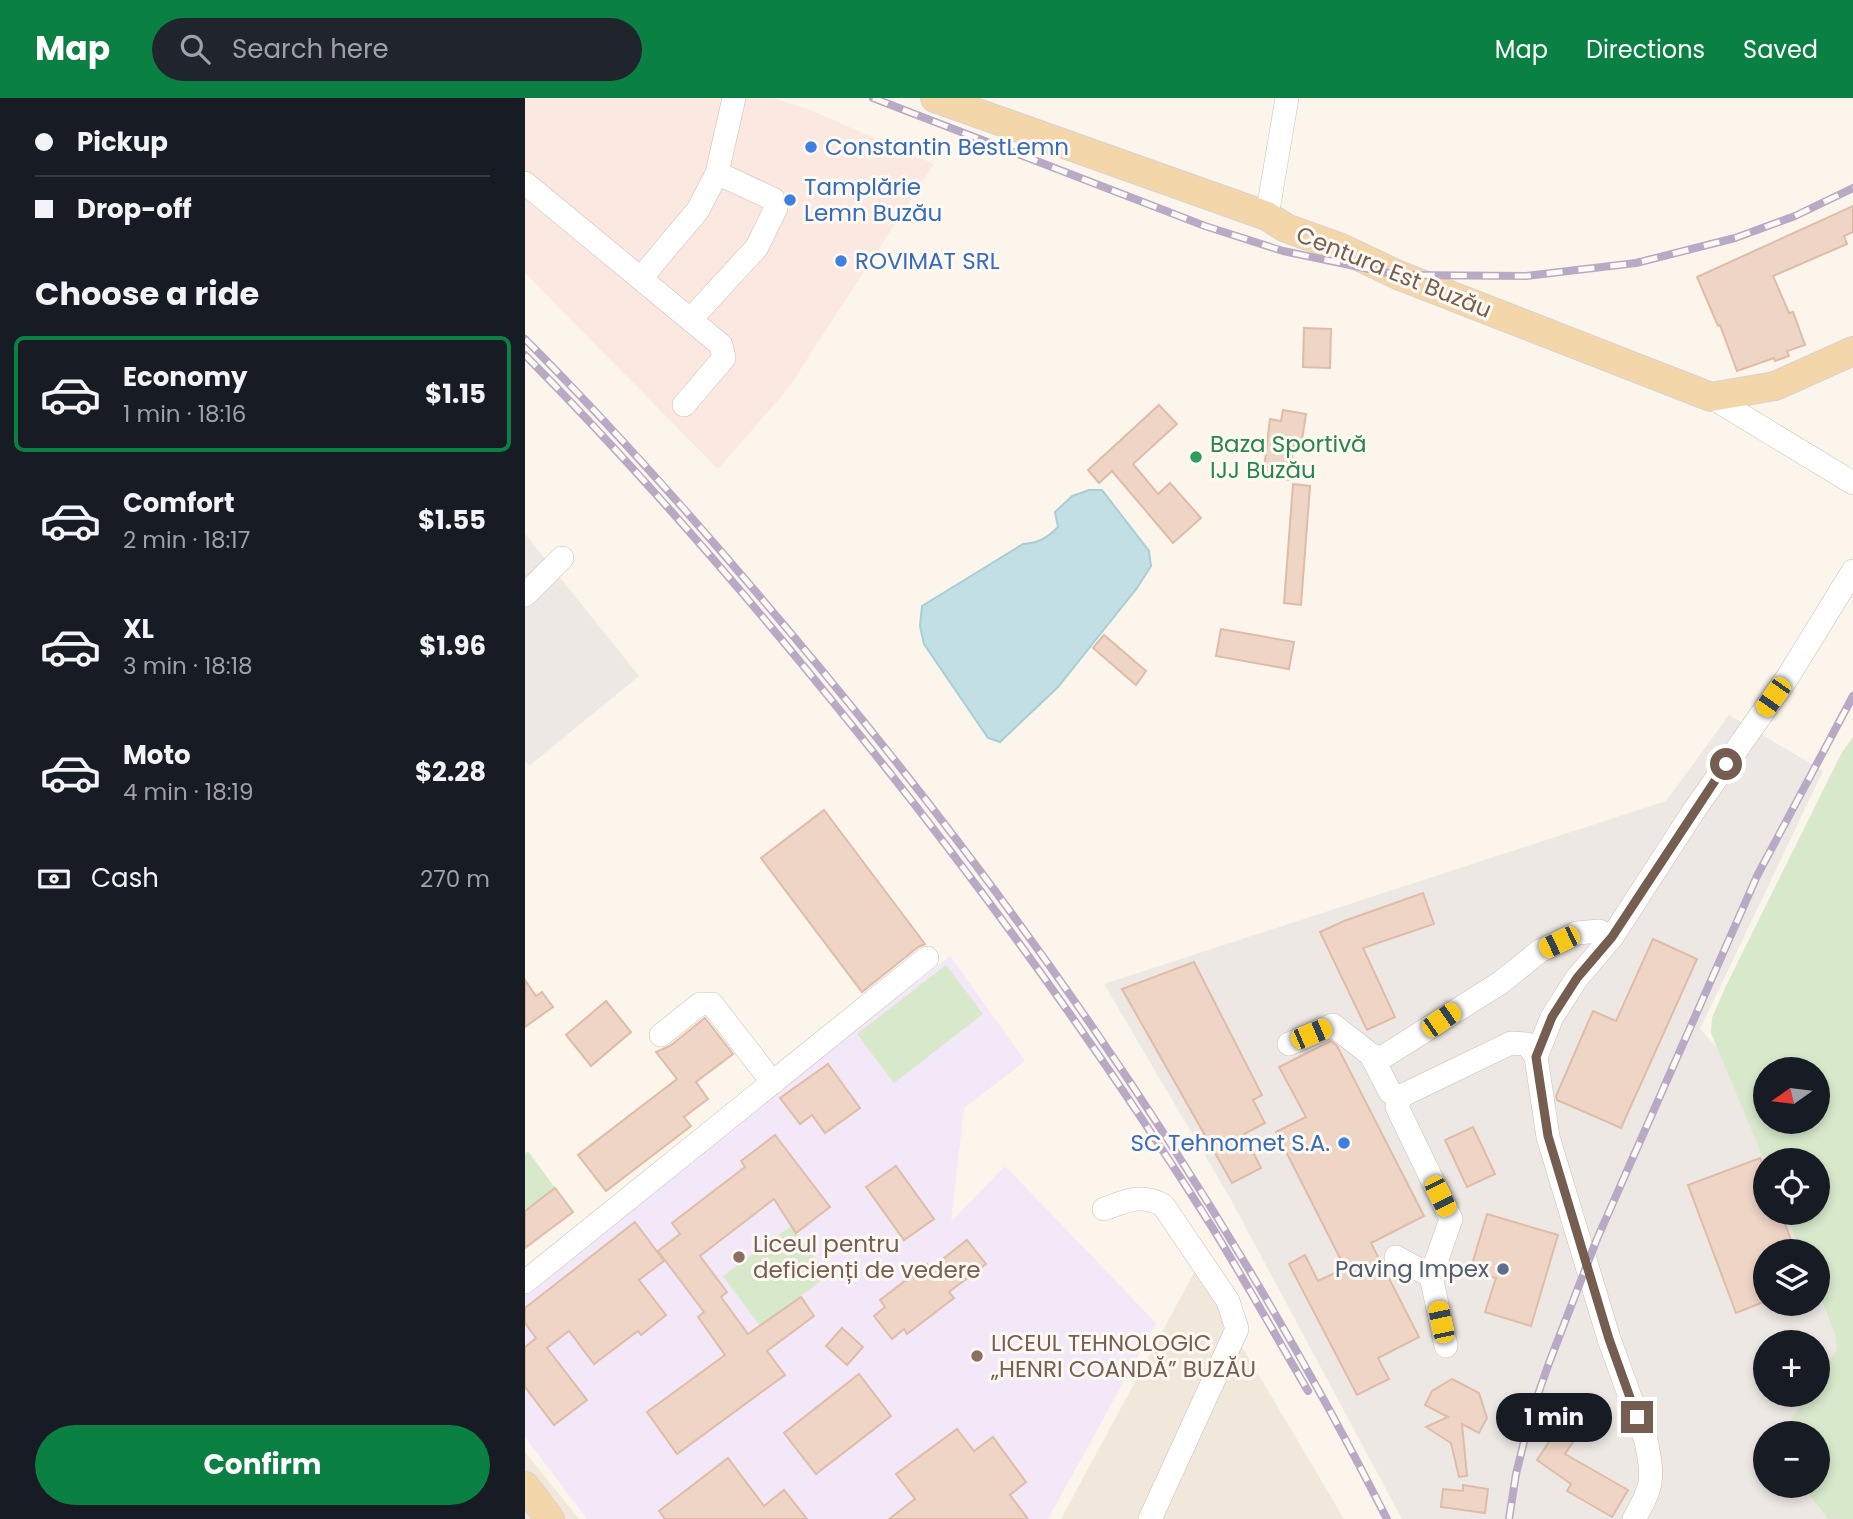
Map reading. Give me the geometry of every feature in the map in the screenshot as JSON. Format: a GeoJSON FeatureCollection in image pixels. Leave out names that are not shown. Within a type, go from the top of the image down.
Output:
{"type":"FeatureCollection","features":[{"type":"Feature","properties":{"kind":"main road","name":"Centura Est Buzău"},"geometry":{"type":"LineString","coordinates":[[935,98],[1267,216],[1286,228],[1350,251],[1411,281],[1711,397]]}},
{"type":"Feature","properties":{"kind":"main road"},"geometry":{"type":"LineString","coordinates":[[1711,397],[1775,386],[1853,351]]}},
{"type":"Feature","properties":{"kind":"main road"},"geometry":{"type":"LineString","coordinates":[[525,1486],[550,1519]]}},
{"type":"Feature","properties":{"kind":"street"},"geometry":{"type":"LineString","coordinates":[[641,278],[698,210],[717,173],[734,98]]}},
{"type":"Feature","properties":{"kind":"street"},"geometry":{"type":"LineString","coordinates":[[1267,216],[1287,98]]}},
{"type":"Feature","properties":{"kind":"street"},"geometry":{"type":"LineString","coordinates":[[691,319],[757,247],[776,208],[773,199],[717,173]]}},
{"type":"Feature","properties":{"kind":"street"},"geometry":{"type":"LineString","coordinates":[[525,183],[721,345],[724,358],[684,405]]}},
{"type":"Feature","properties":{"kind":"street"},"geometry":{"type":"LineString","coordinates":[[1711,397],[1853,483]]}},
{"type":"Feature","properties":{"kind":"street"},"geometry":{"type":"LineString","coordinates":[[525,595],[562,558]]}},
{"type":"Feature","properties":{"kind":"street"},"geometry":{"type":"LineString","coordinates":[[1536,1057],[1552,1017],[1577,978],[1612,937],[1695,809],[1789,675],[1853,571]]}},
{"type":"Feature","properties":{"kind":"street"},"geometry":{"type":"LineString","coordinates":[[1387,1080],[1541,951],[1577,933],[1599,931],[1612,937]]}},
{"type":"Feature","properties":{"kind":"street"},"geometry":{"type":"LineString","coordinates":[[525,1282],[927,958]]}},
{"type":"Feature","properties":{"kind":"street"},"geometry":{"type":"LineString","coordinates":[[661,1035],[700,1004],[712,1004],[773,1083]]}},
{"type":"Feature","properties":{"kind":"street"},"geometry":{"type":"LineString","coordinates":[[1289,1044],[1333,1025],[1387,1080],[1451,1219],[1431,1276],[1446,1346]]}},
{"type":"Feature","properties":{"kind":"street"},"geometry":{"type":"LineString","coordinates":[[1387,1080],[1511,1043],[1527,1044],[1536,1057],[1548,1136],[1609,1339],[1646,1441],[1652,1476],[1649,1491],[1637,1514]]}},
{"type":"Feature","properties":{"kind":"street"},"geometry":{"type":"LineString","coordinates":[[1104,1209],[1150,1198],[1163,1205],[1228,1301],[1237,1329],[1150,1519]]}},
{"type":"Feature","properties":{"kind":"street"},"geometry":{"type":"LineString","coordinates":[[1396,1257],[1431,1276]]}},
{"type":"Feature","properties":{"kind":"shaded area"},"geometry":{"type":"Polygon","coordinates":[[[525,98],[774,98],[808,109],[934,164],[787,390],[718,469],[525,273],[525,98]]]}},
{"type":"Feature","properties":{"kind":"shaded area"},"geometry":{"type":"Polygon","coordinates":[[[525,534],[639,676],[529,766],[525,761],[525,534]]]}},
{"type":"Feature","properties":{"kind":"shaded area"},"geometry":{"type":"Polygon","coordinates":[[[1729,715],[1823,771],[1700,1029],[1718,1049],[1759,1148],[1753,1148],[1753,1225],[1790,1225],[1796,1239],[1753,1239],[1753,1316],[1828,1316],[1835,1334],[1837,1349],[1830,1360],[1830,1330],[1753,1330],[1753,1407],[1799,1407],[1791,1421],[1753,1421],[1753,1498],[1811,1498],[1828,1519],[1402,1519],[1230,1198],[1104,984],[1666,801],[1729,715]]]}},
{"type":"Feature","properties":{"kind":"shaded area"},"geometry":{"type":"Polygon","coordinates":[[[950,956],[1025,1061],[964,1108],[951,1222],[1005,1166],[1156,1323],[1048,1519],[587,1519],[525,1437],[525,1290],[950,956]]]}},
{"type":"Feature","properties":{"kind":"shaded area"},"geometry":{"type":"Polygon","coordinates":[[[1196,1269],[1344,1519],[1061,1519],[1196,1269]]]}},
{"type":"Feature","properties":{"kind":"shaded area"},"geometry":{"type":"Polygon","coordinates":[[[525,1452],[579,1519],[525,1519],[525,1452]]]}},
{"type":"Feature","properties":{"kind":"green space"},"geometry":{"type":"Polygon","coordinates":[[[1853,737],[1853,1519],[1828,1519],[1811,1498],[1830,1498],[1830,1421],[1790,1421],[1799,1407],[1830,1407],[1830,1360],[1837,1349],[1835,1334],[1828,1316],[1830,1316],[1830,1239],[1796,1239],[1790,1225],[1830,1225],[1830,1148],[1759,1148],[1753,1134],[1831,1134],[1831,1057],[1753,1057],[1753,1134],[1711,1033],[1712,1018],[1841,754],[1853,737]]]}},
{"type":"Feature","properties":{"kind":"green space"},"geometry":{"type":"Polygon","coordinates":[[[946,965],[983,1014],[894,1083],[857,1034],[946,965]]]}},
{"type":"Feature","properties":{"kind":"green space"},"geometry":{"type":"Polygon","coordinates":[[[528,1151],[555,1188],[525,1211],[525,1154],[528,1151]]]}},
{"type":"Feature","properties":{"kind":"green space"},"geometry":{"type":"Polygon","coordinates":[[[791,1226],[828,1276],[760,1326],[723,1276],[791,1226]]]}},
{"type":"Feature","properties":{"kind":"water"},"geometry":{"type":"Polygon","coordinates":[[[1089,490],[1102,490],[1149,551],[1151,566],[1137,588],[1058,687],[1000,742],[988,738],[924,644],[920,626],[922,606],[1023,544],[1046,537],[1058,527],[1055,512],[1072,496],[1089,490]]]}},
{"type":"Feature","properties":{"kind":"building"},"geometry":{"type":"Polygon","coordinates":[[[1853,206],[1853,232],[1844,236],[1847,244],[1773,276],[1789,313],[1793,312],[1805,345],[1787,351],[1789,356],[1775,361],[1774,358],[1737,371],[1720,325],[1718,326],[1697,277],[1853,206]]]}},
{"type":"Feature","properties":{"kind":"building"},"geometry":{"type":"Polygon","coordinates":[[[1304,328],[1331,329],[1330,368],[1303,367],[1304,328]]]}},
{"type":"Feature","properties":{"kind":"building"},"geometry":{"type":"Polygon","coordinates":[[[1159,405],[1177,424],[1133,464],[1158,494],[1170,483],[1201,518],[1173,543],[1112,471],[1099,483],[1088,470],[1159,405]]]}},
{"type":"Feature","properties":{"kind":"building"},"geometry":{"type":"Polygon","coordinates":[[[1283,410],[1306,414],[1301,446],[1294,445],[1289,480],[1263,477],[1270,419],[1281,421],[1283,410]]]}},
{"type":"Feature","properties":{"kind":"building"},"geometry":{"type":"Polygon","coordinates":[[[1293,484],[1310,486],[1301,605],[1284,603],[1293,484]]]}},
{"type":"Feature","properties":{"kind":"building"},"geometry":{"type":"Polygon","coordinates":[[[1221,629],[1294,642],[1289,669],[1216,656],[1221,629]]]}},
{"type":"Feature","properties":{"kind":"building"},"geometry":{"type":"Polygon","coordinates":[[[1104,635],[1146,671],[1136,685],[1093,648],[1104,635]]]}},
{"type":"Feature","properties":{"kind":"building"},"geometry":{"type":"Polygon","coordinates":[[[824,810],[925,944],[862,992],[761,858],[824,810]]]}},
{"type":"Feature","properties":{"kind":"building"},"geometry":{"type":"Polygon","coordinates":[[[1423,893],[1434,924],[1363,948],[1395,1017],[1367,1030],[1320,932],[1423,893]]]}},
{"type":"Feature","properties":{"kind":"building"},"geometry":{"type":"Polygon","coordinates":[[[1653,939],[1697,959],[1621,1128],[1557,1100],[1556,1096],[1593,1011],[1616,1021],[1653,939]]]}},
{"type":"Feature","properties":{"kind":"building"},"geometry":{"type":"Polygon","coordinates":[[[1194,962],[1262,1095],[1253,1100],[1265,1123],[1244,1134],[1261,1168],[1232,1183],[1122,989],[1194,962]]]}},
{"type":"Feature","properties":{"kind":"building"},"geometry":{"type":"Polygon","coordinates":[[[525,980],[536,996],[542,992],[553,1007],[525,1027],[525,980]]]}},
{"type":"Feature","properties":{"kind":"building"},"geometry":{"type":"Polygon","coordinates":[[[606,1001],[631,1032],[591,1066],[566,1035],[606,1001]]]}},
{"type":"Feature","properties":{"kind":"building"},"geometry":{"type":"Polygon","coordinates":[[[705,1018],[733,1054],[696,1082],[708,1099],[684,1117],[691,1126],[606,1191],[578,1155],[677,1079],[656,1052],[670,1046],[705,1018]]]}},
{"type":"Feature","properties":{"kind":"building"},"geometry":{"type":"Polygon","coordinates":[[[1331,1041],[1337,1046],[1424,1216],[1371,1243],[1419,1337],[1378,1358],[1389,1379],[1357,1395],[1289,1264],[1305,1255],[1318,1281],[1345,1268],[1276,1132],[1306,1117],[1279,1067],[1331,1041]]]}},
{"type":"Feature","properties":{"kind":"building"},"geometry":{"type":"Polygon","coordinates":[[[828,1064],[860,1108],[825,1133],[812,1115],[800,1124],[780,1098],[828,1064]]]}},
{"type":"Feature","properties":{"kind":"building"},"geometry":{"type":"Polygon","coordinates":[[[1473,1127],[1495,1174],[1467,1187],[1445,1140],[1473,1127]]]}},
{"type":"Feature","properties":{"kind":"building"},"geometry":{"type":"Polygon","coordinates":[[[775,1135],[830,1207],[796,1233],[774,1199],[700,1256],[727,1292],[721,1297],[748,1334],[801,1297],[814,1316],[767,1351],[785,1375],[677,1454],[647,1412],[725,1355],[698,1317],[704,1312],[658,1251],[680,1234],[672,1223],[745,1167],[741,1161],[775,1135]]]}},
{"type":"Feature","properties":{"kind":"building"},"geometry":{"type":"Polygon","coordinates":[[[1753,1161],[1753,1225],[1785,1225],[1791,1239],[1753,1239],[1753,1306],[1736,1313],[1688,1185],[1753,1161]]]}},
{"type":"Feature","properties":{"kind":"building"},"geometry":{"type":"Polygon","coordinates":[[[896,1166],[934,1219],[904,1240],[866,1187],[896,1166]]]}},
{"type":"Feature","properties":{"kind":"building"},"geometry":{"type":"Polygon","coordinates":[[[555,1188],[573,1212],[525,1248],[525,1211],[555,1188]]]}},
{"type":"Feature","properties":{"kind":"building"},"geometry":{"type":"Polygon","coordinates":[[[1487,1214],[1558,1235],[1531,1326],[1485,1312],[1496,1278],[1470,1271],[1487,1214]]]}},
{"type":"Feature","properties":{"kind":"building"},"geometry":{"type":"Polygon","coordinates":[[[635,1222],[664,1261],[639,1280],[666,1315],[641,1335],[638,1331],[594,1364],[569,1331],[547,1348],[587,1400],[554,1425],[525,1387],[525,1347],[536,1338],[525,1323],[525,1308],[635,1222]]]}},
{"type":"Feature","properties":{"kind":"building"},"geometry":{"type":"Polygon","coordinates":[[[967,1240],[986,1264],[949,1292],[954,1298],[907,1334],[904,1329],[892,1339],[874,1316],[885,1307],[880,1300],[927,1264],[930,1269],[967,1240]]]}},
{"type":"Feature","properties":{"kind":"building"},"geometry":{"type":"Polygon","coordinates":[[[842,1328],[863,1347],[847,1365],[826,1346],[842,1328]]]}},
{"type":"Feature","properties":{"kind":"building"},"geometry":{"type":"Polygon","coordinates":[[[859,1374],[891,1416],[816,1474],[784,1433],[859,1374]]]}},
{"type":"Feature","properties":{"kind":"building"},"geometry":{"type":"Polygon","coordinates":[[[1452,1379],[1479,1393],[1487,1418],[1479,1433],[1462,1424],[1467,1476],[1459,1477],[1451,1443],[1426,1427],[1448,1417],[1425,1405],[1432,1391],[1452,1379]]]}},
{"type":"Feature","properties":{"kind":"building"},"geometry":{"type":"Polygon","coordinates":[[[1563,1421],[1579,1433],[1565,1454],[1628,1490],[1612,1517],[1567,1491],[1571,1484],[1537,1460],[1563,1421]]]}},
{"type":"Feature","properties":{"kind":"building"},"geometry":{"type":"Polygon","coordinates":[[[957,1429],[974,1451],[993,1437],[1026,1482],[1010,1495],[1028,1519],[889,1519],[915,1499],[896,1474],[957,1429]]]}},
{"type":"Feature","properties":{"kind":"building"},"geometry":{"type":"Polygon","coordinates":[[[728,1458],[764,1506],[784,1490],[807,1519],[665,1519],[659,1511],[728,1458]]]}},
{"type":"Feature","properties":{"kind":"building"},"geometry":{"type":"Polygon","coordinates":[[[1463,1485],[1488,1489],[1485,1513],[1441,1507],[1443,1489],[1463,1491],[1463,1485]]]}},
{"type":"Feature","properties":{"kind":"railway"},"geometry":{"type":"LineString","coordinates":[[873,98],[1205,226],[1283,251],[1398,275],[1526,276],[1636,263],[1735,238],[1795,216],[1853,188]]}},
{"type":"Feature","properties":{"kind":"railway"},"geometry":{"type":"LineString","coordinates":[[525,339],[602,418],[749,584],[901,768],[979,869],[1054,972],[1197,1185],[1264,1294],[1387,1519]]}},
{"type":"Feature","properties":{"kind":"railway"},"geometry":{"type":"LineString","coordinates":[[525,355],[646,483],[762,616],[937,833],[1079,1027],[1169,1159],[1308,1391]]}},
{"type":"Feature","properties":{"kind":"railway"},"geometry":{"type":"LineString","coordinates":[[1509,1519],[1516,1474],[1530,1417],[1597,1239],[1757,876],[1853,696]]}},
{"type":"Feature","properties":{"kind":"place","name":"Constantin BestLemn"},"geometry":{"type":"Point","coordinates":[811,147]}},
{"type":"Feature","properties":{"kind":"place","name":"Tamplărie Lemn Buzău"},"geometry":{"type":"Point","coordinates":[790,200]}},
{"type":"Feature","properties":{"kind":"place","name":"ROVIMAT SRL"},"geometry":{"type":"Point","coordinates":[841,261]}},
{"type":"Feature","properties":{"kind":"place","name":"Baza Sportivă IJJ Buzău"},"geometry":{"type":"Point","coordinates":[1196,457]}},
{"type":"Feature","properties":{"kind":"place","name":"SC Tehnomet S.A."},"geometry":{"type":"Point","coordinates":[1344,1143]}},
{"type":"Feature","properties":{"kind":"place","name":"Liceul pentru deficienți de vedere"},"geometry":{"type":"Point","coordinates":[739,1257]}},
{"type":"Feature","properties":{"kind":"place","name":"Paving Impex"},"geometry":{"type":"Point","coordinates":[1503,1269]}},
{"type":"Feature","properties":{"kind":"place","name":"LICEUL TEHNOLOGIC „HENRI COANDĂ” BUZĂU"},"geometry":{"type":"Point","coordinates":[977,1356]}},
{"type":"Feature","properties":{"kind":"route"},"geometry":{"type":"LineString","coordinates":[[1637,1417],[1609,1339],[1548,1136],[1536,1057],[1552,1017],[1577,978],[1612,937],[1726,764]]}}]}
